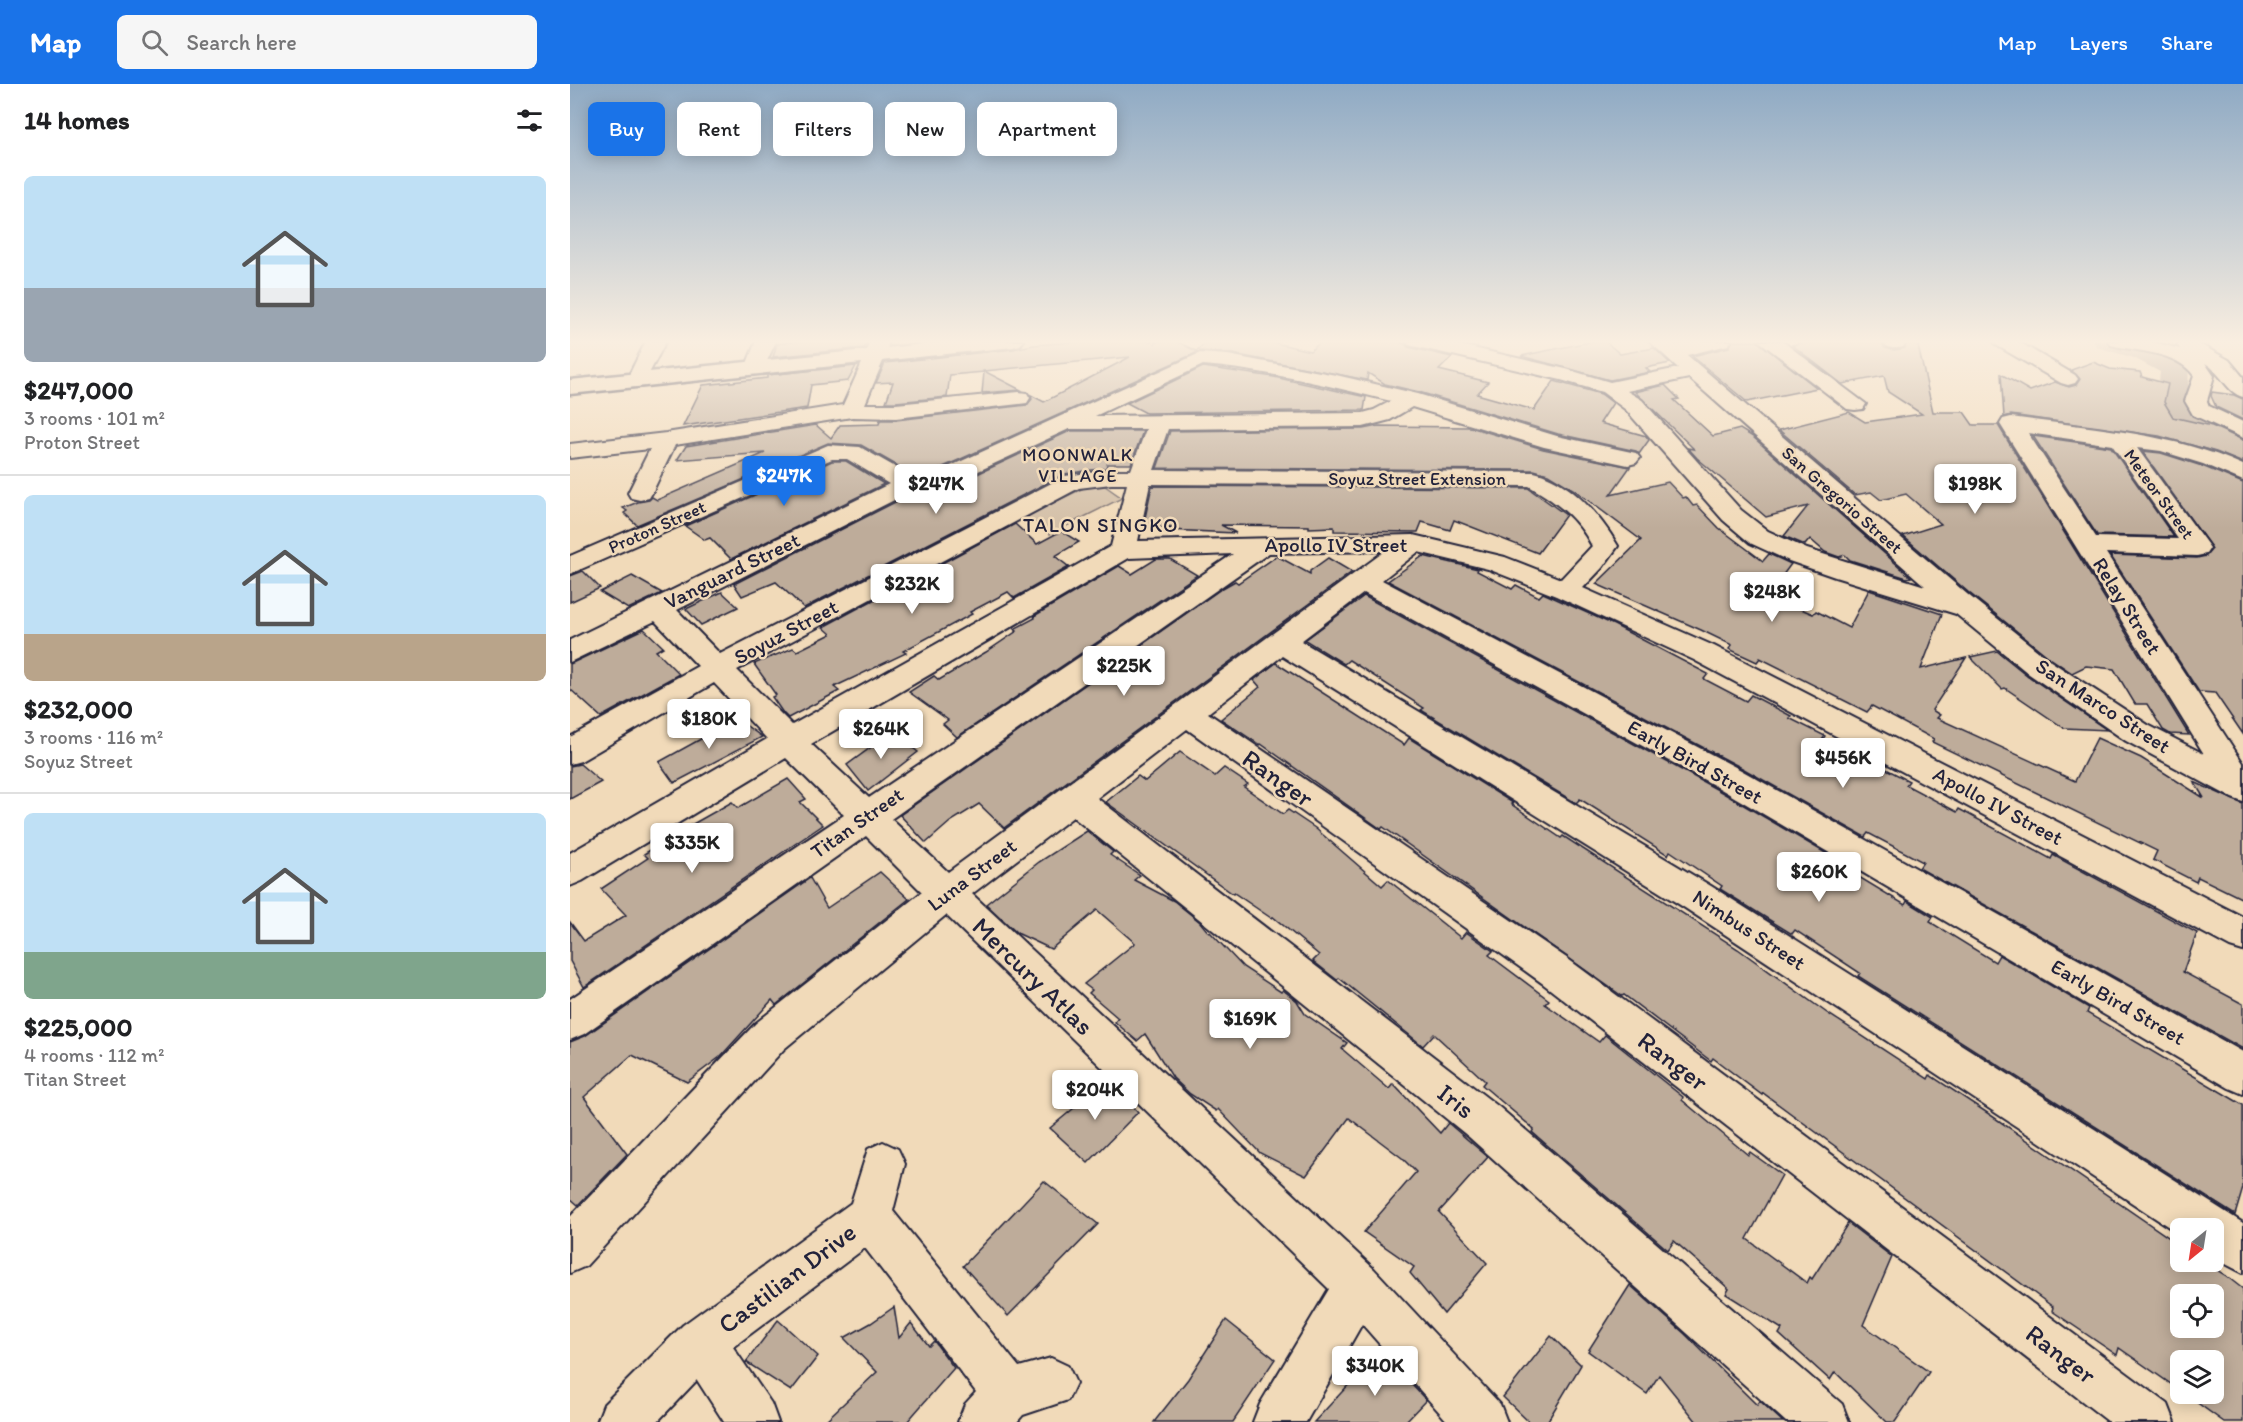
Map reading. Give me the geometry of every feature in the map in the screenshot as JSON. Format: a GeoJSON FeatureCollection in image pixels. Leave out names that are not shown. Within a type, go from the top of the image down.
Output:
{"type":"FeatureCollection","features":[{"type":"Feature","properties":{"kind":"street"},"geometry":{"type":"LineString","coordinates":[[852,410],[855,403]]}},
{"type":"Feature","properties":{"kind":"street"},"geometry":{"type":"LineString","coordinates":[[570,451],[666,440],[852,410],[896,411],[968,403]]}},
{"type":"Feature","properties":{"kind":"street","name":"Vanguard Street"},"geometry":{"type":"LineString","coordinates":[[570,651],[907,484],[938,481],[1103,403]]}},
{"type":"Feature","properties":{"kind":"street"},"geometry":{"type":"LineString","coordinates":[[1060,423],[1363,420],[1382,415],[1402,403]]}},
{"type":"Feature","properties":{"kind":"street","name":"Vanguard Street"},"geometry":{"type":"LineString","coordinates":[[1425,403],[1552,442],[1628,458]]}},
{"type":"Feature","properties":{"kind":"street"},"geometry":{"type":"LineString","coordinates":[[1632,403],[1732,515],[1760,537],[1816,562],[1969,610]]}},
{"type":"Feature","properties":{"kind":"street","name":"San Gregorio Street"},"geometry":{"type":"LineString","coordinates":[[1732,403],[1969,610]]}},
{"type":"Feature","properties":{"kind":"street"},"geometry":{"type":"LineString","coordinates":[[2197,403],[2201,410],[2243,431]]}},
{"type":"Feature","properties":{"kind":"street"},"geometry":{"type":"LineString","coordinates":[[1123,550],[1140,478],[1160,421]]}},
{"type":"Feature","properties":{"kind":"street","name":"Relay Street"},"geometry":{"type":"LineString","coordinates":[[2119,439],[2011,424],[2243,789]]}},
{"type":"Feature","properties":{"kind":"street"},"geometry":{"type":"LineString","coordinates":[[2119,439],[2172,448],[2211,459],[2243,474]]}},
{"type":"Feature","properties":{"kind":"street","name":"Meteor Street"},"geometry":{"type":"LineString","coordinates":[[2088,545],[2197,548],[2119,439]]}},
{"type":"Feature","properties":{"kind":"street"},"geometry":{"type":"LineString","coordinates":[[639,493],[666,440]]}},
{"type":"Feature","properties":{"kind":"street"},"geometry":{"type":"LineString","coordinates":[[1534,479],[1552,442]]}},
{"type":"Feature","properties":{"kind":"street","name":"Proton Street"},"geometry":{"type":"LineString","coordinates":[[570,566],[828,452],[852,452],[907,484]]}},
{"type":"Feature","properties":{"kind":"street","name":"Soyuz Street"},"geometry":{"type":"LineString","coordinates":[[570,753],[717,668],[1073,481],[1111,477],[1140,478]]}},
{"type":"Feature","properties":{"kind":"street","name":"Soyuz Street Extension"},"geometry":{"type":"LineString","coordinates":[[1140,478],[1534,479],[1567,498],[1597,528],[1605,546],[1593,562],[1565,590]]}},
{"type":"Feature","properties":{"kind":"street","name":"Apollo IV Street"},"geometry":{"type":"LineString","coordinates":[[570,872],[789,742],[1123,550],[1413,543],[1497,563],[1565,590],[1704,653],[2243,935]]}},
{"type":"Feature","properties":{"kind":"street","name":"Luna Street"},"geometry":{"type":"LineString","coordinates":[[570,1250],[770,1036],[946,893],[1413,543]]}},
{"type":"Feature","properties":{"kind":"street","name":"Titan Street"},"geometry":{"type":"LineString","coordinates":[[570,1021],[1264,545]]}},
{"type":"Feature","properties":{"kind":"street","name":"Early Bird Street"},"geometry":{"type":"LineString","coordinates":[[1363,581],[1730,779],[2243,1074]]}},
{"type":"Feature","properties":{"kind":"street","name":"Mercury Atlas"},"geometry":{"type":"LineString","coordinates":[[658,608],[789,742],[1358,1285],[1482,1422]]}},
{"type":"Feature","properties":{"kind":"street","name":"San Marco Street"},"geometry":{"type":"LineString","coordinates":[[1969,610],[2039,667],[2137,733],[2243,789]]}},
{"type":"Feature","properties":{"kind":"street","name":"Nimbus Street"},"geometry":{"type":"LineString","coordinates":[[1281,642],[1698,897],[2195,1218]]}},
{"type":"Feature","properties":{"kind":"street","name":"Ranger"},"geometry":{"type":"LineString","coordinates":[[1186,713],[1555,971],[2150,1422]]}},
{"type":"Feature","properties":{"kind":"street","name":"Iris"},"geometry":{"type":"LineString","coordinates":[[1073,798],[1484,1122],[1824,1422]]}},
{"type":"Feature","properties":{"kind":"street"},"geometry":{"type":"LineString","coordinates":[[868,1217],[883,1164]]}},
{"type":"Feature","properties":{"kind":"street","name":"Castilian Drive"},"geometry":{"type":"LineString","coordinates":[[622,1422],[700,1342],[868,1217],[1014,1400]]}},
{"type":"Feature","properties":{"kind":"street"},"geometry":{"type":"LineString","coordinates":[[2224,1238],[2243,1250]]}},
{"type":"Feature","properties":{"kind":"street"},"geometry":{"type":"LineString","coordinates":[[1278,1422],[1358,1285]]}},
{"type":"Feature","properties":{"kind":"street"},"geometry":{"type":"LineString","coordinates":[[700,1342],[753,1421]]}},
{"type":"Feature","properties":{"kind":"shaded area"},"geometry":{"type":"Polygon","coordinates":[[[1098,481],[1122,498],[1050,534],[1026,516],[1098,481]]]}},
{"type":"Feature","properties":{"kind":"building"},"geometry":{"type":"Polygon","coordinates":[[[694,403],[808,403],[807,408],[683,426],[694,403]]]}},
{"type":"Feature","properties":{"kind":"building"},"geometry":{"type":"Polygon","coordinates":[[[1084,403],[932,472],[912,474],[861,445],[828,443],[637,525],[624,513],[627,511],[623,508],[652,497],[657,500],[765,453],[677,460],[686,446],[816,425],[831,438],[840,425],[879,424],[880,420],[1027,405],[1084,403]]]}},
{"type":"Feature","properties":{"kind":"building"},"geometry":{"type":"Polygon","coordinates":[[[1128,403],[1365,403],[1364,410],[1146,413],[1128,403]]]}},
{"type":"Feature","properties":{"kind":"building"},"geometry":{"type":"Polygon","coordinates":[[[1457,403],[1511,403],[1534,410],[1539,403],[1613,403],[1600,423],[1646,436],[1649,440],[1639,454],[1636,451],[1558,434],[1457,403]]]}},
{"type":"Feature","properties":{"kind":"building"},"geometry":{"type":"Polygon","coordinates":[[[1647,403],[1678,403],[1713,436],[1740,429],[1753,437],[1911,577],[1907,578],[1850,560],[1845,555],[1839,557],[1825,552],[1810,539],[1805,545],[1784,536],[1808,506],[1766,517],[1688,448],[1694,449],[1647,403]]]}},
{"type":"Feature","properties":{"kind":"building"},"geometry":{"type":"Polygon","coordinates":[[[1906,403],[1931,403],[1933,412],[1964,412],[1973,425],[1998,425],[2189,735],[2170,734],[2163,730],[2147,704],[2135,704],[2114,669],[2086,666],[2072,673],[1968,592],[1903,536],[1941,524],[1906,494],[1881,500],[1871,492],[1855,495],[1779,430],[1849,412],[1865,422],[1922,414],[1906,403]]]}},
{"type":"Feature","properties":{"kind":"building"},"geometry":{"type":"Polygon","coordinates":[[[2003,403],[2165,403],[2173,417],[2212,426],[2243,440],[2243,463],[2216,452],[2159,436],[2011,415],[2004,417],[2003,403]]]}},
{"type":"Feature","properties":{"kind":"building"},"geometry":{"type":"Polygon","coordinates":[[[2214,403],[2243,403],[2243,420],[2216,407],[2214,403]]]}},
{"type":"Feature","properties":{"kind":"building"},"geometry":{"type":"Polygon","coordinates":[[[1378,426],[1470,427],[1543,449],[1630,467],[1610,495],[1668,482],[1693,506],[1697,505],[1719,528],[1763,561],[1769,554],[1791,564],[1768,595],[1813,614],[1816,611],[1849,628],[1869,590],[1942,614],[1921,669],[1966,658],[1932,710],[1940,715],[1937,718],[2075,781],[2097,738],[2141,758],[2204,798],[2194,782],[2243,804],[2243,899],[2198,877],[2196,882],[2153,860],[2157,851],[1932,742],[1934,739],[1872,706],[1867,712],[1760,658],[1757,662],[1729,649],[1732,645],[1701,630],[1596,584],[1641,540],[1573,489],[1548,474],[1534,470],[1157,468],[1170,431],[1363,429],[1378,426]]]}},
{"type":"Feature","properties":{"kind":"building"},"geometry":{"type":"Polygon","coordinates":[[[1070,431],[1143,431],[1131,464],[1107,464],[1106,468],[1064,474],[804,608],[776,582],[742,596],[734,584],[913,493],[947,488],[1070,431]]]}},
{"type":"Feature","properties":{"kind":"building"},"geometry":{"type":"Polygon","coordinates":[[[2033,436],[2111,447],[2174,537],[2097,535],[2033,436]]]}},
{"type":"Feature","properties":{"kind":"building"},"geometry":{"type":"Polygon","coordinates":[[[2142,451],[2161,453],[2202,466],[2243,483],[2243,734],[2215,693],[2199,692],[2110,555],[2197,558],[2206,556],[2212,549],[2142,451]]]}},
{"type":"Feature","properties":{"kind":"building"},"geometry":{"type":"Polygon","coordinates":[[[832,461],[846,461],[884,484],[731,559],[710,538],[705,540],[685,526],[832,461]]]}},
{"type":"Feature","properties":{"kind":"building"},"geometry":{"type":"Polygon","coordinates":[[[1152,486],[1528,488],[1566,515],[1538,553],[1454,520],[1450,530],[1422,522],[1418,532],[1334,531],[1334,527],[1309,528],[1309,526],[1221,525],[1236,533],[1168,530],[1171,528],[1143,527],[1152,486]]]}},
{"type":"Feature","properties":{"kind":"building"},"geometry":{"type":"Polygon","coordinates":[[[1015,524],[1037,544],[1061,531],[1079,542],[1055,556],[1069,567],[1014,598],[1008,592],[970,612],[972,614],[903,651],[906,653],[834,687],[839,691],[788,718],[783,713],[772,697],[776,695],[754,664],[793,648],[797,651],[831,634],[823,627],[1015,524]]]}},
{"type":"Feature","properties":{"kind":"building"},"geometry":{"type":"Polygon","coordinates":[[[1277,556],[1310,574],[1310,571],[1328,558],[1352,572],[1004,828],[979,804],[950,822],[926,843],[900,815],[1221,589],[1235,581],[1238,583],[1277,556]]]}},
{"type":"Feature","properties":{"kind":"building"},"geometry":{"type":"Polygon","coordinates":[[[1423,556],[1478,569],[1477,571],[1512,589],[1516,585],[1539,597],[1543,593],[1614,625],[1708,674],[1704,679],[1746,701],[1751,695],[1791,716],[1789,718],[1825,736],[1820,743],[1871,769],[1875,763],[1909,781],[1906,785],[1957,812],[1959,809],[2051,859],[2053,855],[2197,933],[2183,972],[2243,1004],[2243,1049],[1919,868],[1923,862],[1868,833],[1865,837],[1742,768],[1388,581],[1423,556]]]}},
{"type":"Feature","properties":{"kind":"building"},"geometry":{"type":"Polygon","coordinates":[[[1156,559],[1170,559],[1197,575],[957,737],[943,724],[948,720],[909,692],[934,676],[939,680],[986,652],[1017,631],[1014,629],[1035,618],[1034,616],[1119,566],[1132,574],[1156,559]]]}},
{"type":"Feature","properties":{"kind":"building"},"geometry":{"type":"Polygon","coordinates":[[[583,571],[600,588],[570,602],[570,576],[583,571]]]}},
{"type":"Feature","properties":{"kind":"building"},"geometry":{"type":"Polygon","coordinates":[[[632,576],[662,593],[628,609],[600,592],[632,576]]]}},
{"type":"Feature","properties":{"kind":"building"},"geometry":{"type":"Polygon","coordinates":[[[722,592],[738,607],[701,625],[686,609],[722,592]]]}},
{"type":"Feature","properties":{"kind":"building"},"geometry":{"type":"Polygon","coordinates":[[[1364,596],[1718,790],[1846,865],[1844,868],[1905,905],[1907,901],[1933,917],[1930,922],[1995,962],[1999,955],[2089,1008],[2087,1013],[2243,1105],[2243,1188],[2235,1215],[1858,976],[1860,973],[1795,930],[1792,934],[1720,889],[1722,886],[1670,851],[1668,855],[1580,799],[1576,803],[1421,710],[1424,708],[1349,660],[1344,664],[1305,640],[1364,596]]]}},
{"type":"Feature","properties":{"kind":"building"},"geometry":{"type":"Polygon","coordinates":[[[644,629],[663,647],[656,651],[679,674],[601,717],[570,689],[570,664],[644,629]]]}},
{"type":"Feature","properties":{"kind":"building"},"geometry":{"type":"Polygon","coordinates":[[[1997,651],[2028,676],[2107,730],[2064,728],[2005,688],[2002,689],[1970,657],[1997,651]]]}},
{"type":"Feature","properties":{"kind":"building"},"geometry":{"type":"Polygon","coordinates":[[[1276,663],[1404,745],[1409,738],[1513,803],[1511,804],[1561,838],[1563,836],[1738,949],[1827,1013],[1928,1079],[1930,1075],[2170,1238],[2170,1272],[2220,1272],[2225,1275],[2243,1289],[2243,1422],[2224,1422],[2199,1404],[2224,1404],[2224,1350],[2170,1350],[2170,1383],[2119,1348],[2117,1355],[2052,1311],[2053,1307],[1763,1093],[1762,1095],[1713,1058],[1711,1061],[1624,995],[1622,996],[1383,827],[1381,829],[1261,744],[1221,719],[1260,687],[1254,680],[1276,663]]]}},
{"type":"Feature","properties":{"kind":"building"},"geometry":{"type":"Polygon","coordinates":[[[737,719],[762,737],[674,783],[659,762],[737,719]]]}},
{"type":"Feature","properties":{"kind":"building"},"geometry":{"type":"Polygon","coordinates":[[[892,732],[918,752],[868,791],[847,765],[892,732]]]}},
{"type":"Feature","properties":{"kind":"building"},"geometry":{"type":"Polygon","coordinates":[[[1180,752],[1215,776],[1224,768],[1248,784],[1244,787],[1283,814],[1288,810],[1315,828],[1382,886],[1388,880],[1461,938],[1466,932],[1493,951],[1489,955],[1549,1000],[1545,1004],[1599,1042],[1605,1035],[1683,1097],[1682,1100],[1748,1155],[1750,1152],[1782,1175],[1747,1239],[1807,1283],[1810,1277],[1812,1279],[1848,1223],[1892,1257],[1863,1325],[1929,1372],[1895,1422],[1887,1422],[1835,1372],[1830,1380],[1779,1334],[1782,1329],[1726,1294],[1729,1289],[1674,1241],[1668,1250],[1532,1132],[1534,1129],[1482,1085],[1485,1081],[1434,1034],[1423,1046],[1339,978],[1337,980],[1313,961],[1319,955],[1273,917],[1271,918],[1233,894],[1106,802],[1138,776],[1145,781],[1180,752]]]}},
{"type":"Feature","properties":{"kind":"building"},"geometry":{"type":"Polygon","coordinates":[[[580,764],[601,782],[570,799],[570,766],[580,764]]]}},
{"type":"Feature","properties":{"kind":"building"},"geometry":{"type":"Polygon","coordinates":[[[788,779],[806,799],[800,802],[823,825],[584,987],[570,961],[570,922],[584,941],[626,915],[601,889],[648,858],[644,854],[684,829],[732,802],[738,808],[788,779]]]}},
{"type":"Feature","properties":{"kind":"building"},"geometry":{"type":"Polygon","coordinates":[[[1087,831],[1113,852],[1110,855],[1140,875],[1134,880],[1174,901],[1200,922],[1243,967],[1281,992],[1283,990],[1297,1001],[1305,1014],[1347,1043],[1342,1049],[1389,1089],[1393,1084],[1440,1133],[1448,1123],[1488,1157],[1439,1212],[1487,1263],[1444,1314],[1410,1273],[1414,1267],[1364,1232],[1416,1172],[1402,1158],[1349,1118],[1306,1176],[1260,1153],[1218,1109],[1216,1111],[1190,1094],[1173,1078],[1145,1034],[1137,1041],[1115,1022],[1118,1018],[1089,993],[1092,990],[1084,984],[1135,943],[1097,910],[1051,949],[1017,933],[986,904],[1039,862],[1087,831]]]}},
{"type":"Feature","properties":{"kind":"building"},"geometry":{"type":"Polygon","coordinates":[[[880,872],[909,899],[776,1005],[772,1000],[720,1057],[687,1082],[632,1055],[584,1097],[627,1154],[578,1205],[570,1198],[570,1042],[585,1036],[810,878],[827,908],[880,872]]]}},
{"type":"Feature","properties":{"kind":"building"},"geometry":{"type":"Polygon","coordinates":[[[1109,1079],[1138,1112],[1088,1163],[1050,1128],[1109,1079]]]}},
{"type":"Feature","properties":{"kind":"building"},"geometry":{"type":"Polygon","coordinates":[[[1044,1181],[1098,1224],[1008,1316],[963,1266],[1044,1181]]]}},
{"type":"Feature","properties":{"kind":"building"},"geometry":{"type":"Polygon","coordinates":[[[1630,1285],[1685,1334],[1757,1405],[1760,1401],[1783,1422],[1697,1422],[1659,1375],[1647,1394],[1588,1351],[1630,1285]]]}},
{"type":"Feature","properties":{"kind":"building"},"geometry":{"type":"Polygon","coordinates":[[[894,1307],[899,1338],[911,1323],[929,1346],[934,1341],[954,1368],[907,1422],[824,1422],[877,1372],[844,1338],[894,1307]]]}},
{"type":"Feature","properties":{"kind":"building"},"geometry":{"type":"Polygon","coordinates":[[[778,1320],[818,1356],[791,1391],[746,1362],[778,1320]]]}},
{"type":"Feature","properties":{"kind":"building"},"geometry":{"type":"Polygon","coordinates":[[[1226,1320],[1275,1359],[1233,1422],[1154,1422],[1188,1379],[1226,1320]]]}},
{"type":"Feature","properties":{"kind":"building"},"geometry":{"type":"Polygon","coordinates":[[[1551,1336],[1581,1365],[1547,1422],[1529,1422],[1503,1397],[1551,1336]]]}},
{"type":"Feature","properties":{"kind":"building"},"geometry":{"type":"Polygon","coordinates":[[[1380,1351],[1426,1400],[1405,1422],[1314,1422],[1380,1351]]]}},
{"type":"Feature","properties":{"kind":"waterway"},"geometry":{"type":"LineString","coordinates":[[2176,403],[2177,406],[2243,441]]}},
{"type":"Feature","properties":{"kind":"district","name":"MOONWALK VILLAGE"},"geometry":{"type":"Point","coordinates":[1078,466]}},
{"type":"Feature","properties":{"kind":"district","name":"TALON SINGKO"},"geometry":{"type":"Point","coordinates":[1101,525]}}]}
